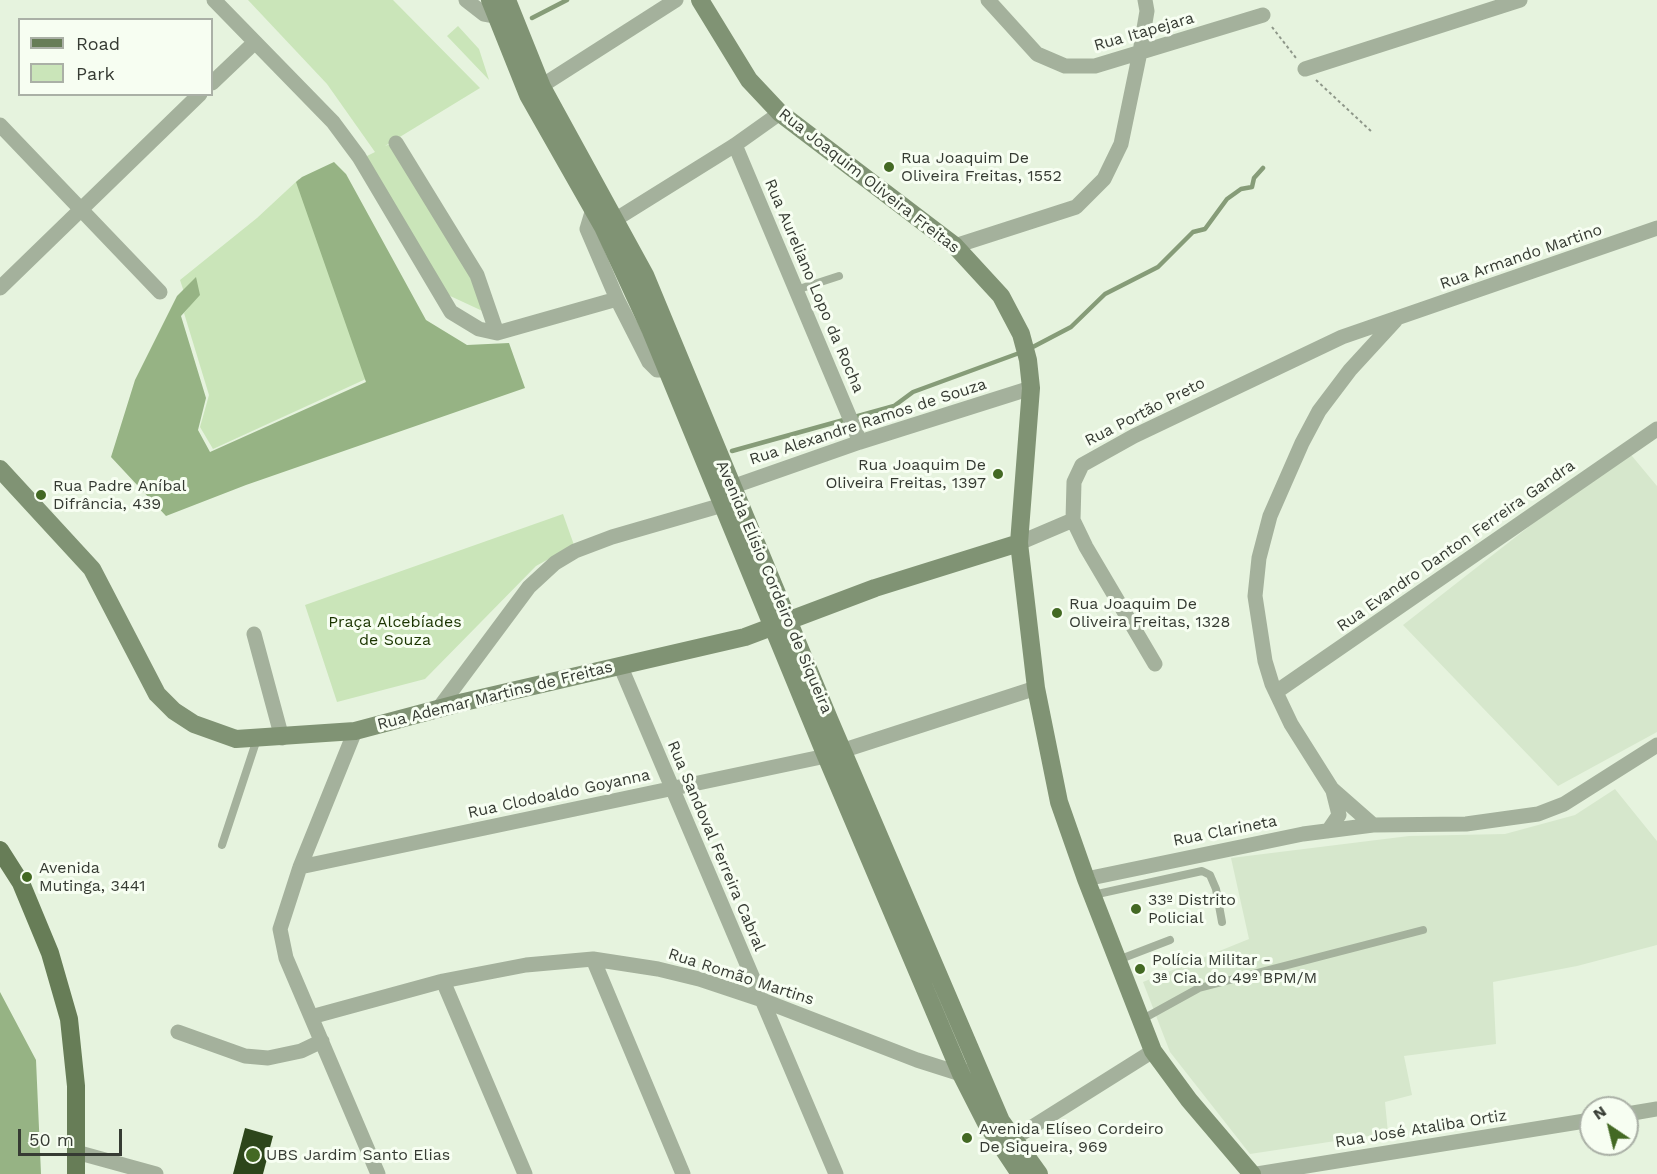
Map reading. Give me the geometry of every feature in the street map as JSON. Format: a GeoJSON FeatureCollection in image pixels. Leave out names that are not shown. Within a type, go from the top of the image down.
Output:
{"type":"FeatureCollection","features":[{"type":"Feature","properties":{"kind":"main road"},"geometry":{"type":"LineString","coordinates":[[0,850],[21,883],[45,943],[69,1019],[76,1086],[76,1174]]}},
{"type":"Feature","properties":{"kind":"street"},"geometry":{"type":"LineString","coordinates":[[214,0],[333,122],[359,157],[451,312],[479,329],[497,333],[616,298]]}},
{"type":"Feature","properties":{"kind":"street"},"geometry":{"type":"LineString","coordinates":[[466,0],[484,14],[505,18]]}},
{"type":"Feature","properties":{"kind":"street","name":"Avenida Elísio Cordeiro de Siqueira"},"geometry":{"type":"LineString","coordinates":[[490,0],[505,18],[535,91],[593,209],[609,223],[668,370],[728,496]]}},
{"type":"Feature","properties":{"kind":"street","name":"Avenida Elísio Cordeiro de Siqueira"},"geometry":{"type":"LineString","coordinates":[[505,18],[507,0]]}},
{"type":"Feature","properties":{"kind":"street"},"geometry":{"type":"LineString","coordinates":[[535,91],[676,0]]}},
{"type":"Feature","properties":{"kind":"street","name":"Rua Joaquim Oliveira Freitas"},"geometry":{"type":"LineString","coordinates":[[700,0],[749,80],[780,113],[955,246],[1001,296],[1021,334],[1030,382],[1019,543],[1036,688],[1059,802],[1089,887],[1153,1051],[1189,1100],[1252,1174]]}},
{"type":"Feature","properties":{"kind":"street","name":"Rua Itapejara"},"geometry":{"type":"LineString","coordinates":[[988,0],[1025,42],[1050,61],[1065,66],[1095,66],[1263,15]]}},
{"type":"Feature","properties":{"kind":"street"},"geometry":{"type":"LineString","coordinates":[[955,246],[1076,207],[1104,179],[1121,144],[1147,11],[1145,0]]}},
{"type":"Feature","properties":{"kind":"street"},"geometry":{"type":"LineString","coordinates":[[1305,69],[1520,0]]}},
{"type":"Feature","properties":{"kind":"street"},"geometry":{"type":"LineString","coordinates":[[213,82],[254,43]]}},
{"type":"Feature","properties":{"kind":"street","name":"Avenida Elísio Cordeiro de Siqueira"},"geometry":{"type":"LineString","coordinates":[[535,91],[609,223],[645,275],[728,496],[781,625],[969,1071],[1020,1174]]}},
{"type":"Feature","properties":{"kind":"street"},"geometry":{"type":"LineString","coordinates":[[0,288],[198,96]]}},
{"type":"Feature","properties":{"kind":"street"},"geometry":{"type":"LineString","coordinates":[[609,223],[735,145],[780,113]]}},
{"type":"Feature","properties":{"kind":"street"},"geometry":{"type":"LineString","coordinates":[[0,125],[160,292]]}},
{"type":"Feature","properties":{"kind":"street"},"geometry":{"type":"LineString","coordinates":[[396,143],[477,275],[497,333]]}},
{"type":"Feature","properties":{"kind":"street","name":"Rua Aureliano Lopo da Rocha"},"geometry":{"type":"LineString","coordinates":[[735,145],[858,437]]}},
{"type":"Feature","properties":{"kind":"street"},"geometry":{"type":"LineString","coordinates":[[593,209],[587,229],[616,298],[649,362],[657,370],[668,370]]}},
{"type":"Feature","properties":{"kind":"street","name":"Rua Armando Martino"},"geometry":{"type":"LineString","coordinates":[[1397,319],[1657,228]]}},
{"type":"Feature","properties":{"kind":"street"},"geometry":{"type":"LineString","coordinates":[[1373,825],[1332,789],[1315,765],[1276,692],[1265,661],[1255,596],[1259,558],[1270,516],[1302,442],[1319,411],[1362,353],[1397,319]]}},
{"type":"Feature","properties":{"kind":"street","name":"Rua Portão Preto"},"geometry":{"type":"LineString","coordinates":[[1155,664],[1086,547],[1073,520],[1074,482],[1082,465],[1134,436],[1342,337],[1397,319]]}},
{"type":"Feature","properties":{"kind":"street"},"geometry":{"type":"LineString","coordinates":[[1342,337],[1352,340],[1362,353]]}},
{"type":"Feature","properties":{"kind":"street","name":"Rua Alexandre Ramos de Souza"},"geometry":{"type":"LineString","coordinates":[[439,708],[529,587],[555,563],[574,552],[728,496],[858,437],[1030,382]]}},
{"type":"Feature","properties":{"kind":"street","name":"Rua Evandro Danton Ferreira Gandra"},"geometry":{"type":"LineString","coordinates":[[1276,692],[1657,429]]}},
{"type":"Feature","properties":{"kind":"street","name":"Rua Ademar Martins de Freitas"},"geometry":{"type":"LineString","coordinates":[[0,469],[82,556],[103,585],[158,694],[174,711],[194,724],[236,739],[282,738],[355,731],[439,708],[745,637],[875,588],[1019,543]]}},
{"type":"Feature","properties":{"kind":"street"},"geometry":{"type":"LineString","coordinates":[[1019,543],[1073,520]]}},
{"type":"Feature","properties":{"kind":"street"},"geometry":{"type":"LineString","coordinates":[[254,634],[282,738]]}},
{"type":"Feature","properties":{"kind":"street","name":"Rua Sandoval Ferreira Cabral"},"geometry":{"type":"LineString","coordinates":[[620,665],[836,1174]]}},
{"type":"Feature","properties":{"kind":"street"},"geometry":{"type":"LineString","coordinates":[[460,680],[464,702]]}},
{"type":"Feature","properties":{"kind":"street","name":"Rua Clodoaldo Goyanna"},"geometry":{"type":"LineString","coordinates":[[300,867],[835,753],[1036,688]]}},
{"type":"Feature","properties":{"kind":"street"},"geometry":{"type":"LineString","coordinates":[[355,731],[300,867],[280,929],[286,958],[378,1174]]}},
{"type":"Feature","properties":{"kind":"street","name":"Rua Clarineta"},"geometry":{"type":"LineString","coordinates":[[1089,887],[1328,831],[1373,825],[1466,824],[1538,814],[1564,804],[1657,745]]}},
{"type":"Feature","properties":{"kind":"street"},"geometry":{"type":"LineString","coordinates":[[1328,831],[1340,815],[1332,789]]}},
{"type":"Feature","properties":{"kind":"street"},"geometry":{"type":"LineString","coordinates":[[593,959],[683,1174]]}},
{"type":"Feature","properties":{"kind":"street","name":"Rua Romão Martins"},"geometry":{"type":"LineString","coordinates":[[311,1017],[443,981],[526,964],[593,959],[658,969],[762,1000],[917,1060],[969,1071]]}},
{"type":"Feature","properties":{"kind":"street"},"geometry":{"type":"LineString","coordinates":[[443,981],[525,1174]]}},
{"type":"Feature","properties":{"kind":"street"},"geometry":{"type":"LineString","coordinates":[[178,1032],[245,1056],[268,1058],[301,1051],[322,1041]]}},
{"type":"Feature","properties":{"kind":"street"},"geometry":{"type":"LineString","coordinates":[[1006,1143],[1153,1051]]}},
{"type":"Feature","properties":{"kind":"street"},"geometry":{"type":"LineString","coordinates":[[1639,1112],[1657,1109]]}},
{"type":"Feature","properties":{"kind":"street","name":"Rua José Ataliba Ortiz"},"geometry":{"type":"LineString","coordinates":[[1257,1174],[1579,1122]]}},
{"type":"Feature","properties":{"kind":"street","name":"Avenida Elísio Cordeiro de Siqueira"},"geometry":{"type":"LineString","coordinates":[[1006,1143],[1039,1174]]}},
{"type":"Feature","properties":{"kind":"street"},"geometry":{"type":"LineString","coordinates":[[76,1152],[156,1174]]}},
{"type":"Feature","properties":{"kind":"lane"},"geometry":{"type":"LineString","coordinates":[[796,290],[838,276]]}},
{"type":"Feature","properties":{"kind":"lane"},"geometry":{"type":"LineString","coordinates":[[222,845],[257,739]]}},
{"type":"Feature","properties":{"kind":"lane"},"geometry":{"type":"LineString","coordinates":[[1089,887],[1202,871],[1210,875],[1216,889],[1222,922]]}},
{"type":"Feature","properties":{"kind":"lane"},"geometry":{"type":"LineString","coordinates":[[1141,1020],[1199,988],[1423,930]]}},
{"type":"Feature","properties":{"kind":"lane"},"geometry":{"type":"LineString","coordinates":[[1118,960],[1170,940]]}},
{"type":"Feature","properties":{"kind":"shaded area"},"geometry":{"type":"Polygon","coordinates":[[[1627,450],[1657,486],[1657,732],[1558,786],[1403,625],[1627,450]]]}},
{"type":"Feature","properties":{"kind":"shaded area"},"geometry":{"type":"Polygon","coordinates":[[[1615,789],[1657,841],[1657,945],[1577,966],[1493,982],[1496,1044],[1404,1056],[1412,1095],[1385,1102],[1388,1133],[1250,1154],[1170,1052],[1143,982],[1249,939],[1231,858],[1409,836],[1505,834],[1575,815],[1615,789]]]}},
{"type":"Feature","properties":{"kind":"green space"},"geometry":{"type":"Polygon","coordinates":[[[248,0],[393,0],[480,88],[385,146],[391,144],[475,278],[489,314],[448,295],[361,159],[375,152],[327,84],[248,0]]]}},
{"type":"Feature","properties":{"kind":"green space"},"geometry":{"type":"Polygon","coordinates":[[[458,26],[479,49],[489,80],[447,36],[458,26]]]}},
{"type":"Feature","properties":{"kind":"green space"},"geometry":{"type":"Polygon","coordinates":[[[334,162],[346,174],[426,320],[467,345],[509,343],[525,388],[246,485],[166,516],[111,457],[135,380],[177,296],[196,277],[200,295],[181,316],[206,398],[198,430],[210,452],[366,382],[296,182],[334,162]]]}},
{"type":"Feature","properties":{"kind":"green space"},"geometry":{"type":"Polygon","coordinates":[[[299,179],[368,378],[213,449],[200,427],[209,395],[184,313],[189,307],[180,280],[257,218],[299,179]]]}},
{"type":"Feature","properties":{"kind":"green space","name":"Praça Alcebíades de Souza"},"geometry":{"type":"Polygon","coordinates":[[[563,514],[574,545],[536,566],[425,679],[337,702],[305,605],[563,514]]]}},
{"type":"Feature","properties":{"kind":"green space"},"geometry":{"type":"Polygon","coordinates":[[[0,992],[36,1060],[41,1174],[0,1174],[0,992]]]}},
{"type":"Feature","properties":{"kind":"building","name":"UBS Jardim Santo Elias"},"geometry":{"type":"Polygon","coordinates":[[[245,1128],[273,1136],[263,1174],[233,1174],[245,1128]]]}},
{"type":"Feature","properties":{"kind":"waterway"},"geometry":{"type":"LineString","coordinates":[[532,18],[567,0]]}},
{"type":"Feature","properties":{"kind":"waterway"},"geometry":{"type":"LineString","coordinates":[[1029,349],[1071,327],[1105,294],[1158,267],[1193,232],[1205,229],[1227,199],[1241,189],[1252,187],[1254,178],[1263,168]]}},
{"type":"Feature","properties":{"kind":"waterway"},"geometry":{"type":"LineString","coordinates":[[732,451],[894,406],[913,392],[1022,352]]}},
{"type":"Feature","properties":{"kind":"place","name":"Rua Joaquim De Oliveira Freitas, 1552"},"geometry":{"type":"Point","coordinates":[889,167]}},
{"type":"Feature","properties":{"kind":"place","name":"Rua Joaquim De Oliveira Freitas, 1397"},"geometry":{"type":"Point","coordinates":[998,474]}},
{"type":"Feature","properties":{"kind":"place","name":"Rua Padre Aníbal Difrância, 439"},"geometry":{"type":"Point","coordinates":[41,495]}},
{"type":"Feature","properties":{"kind":"place","name":"Rua Joaquim De Oliveira Freitas, 1328"},"geometry":{"type":"Point","coordinates":[1057,613]}},
{"type":"Feature","properties":{"kind":"place","name":"Avenida Mutinga, 3441"},"geometry":{"type":"Point","coordinates":[27,877]}},
{"type":"Feature","properties":{"kind":"place","name":"33º Distrito Policial"},"geometry":{"type":"Point","coordinates":[1136,909]}},
{"type":"Feature","properties":{"kind":"place","name":"Polícia Militar - 3ª Cia. do 49º BPM/M"},"geometry":{"type":"Point","coordinates":[1140,969]}},
{"type":"Feature","properties":{"kind":"place","name":"Avenida Elíseo Cordeiro De Siqueira, 969"},"geometry":{"type":"Point","coordinates":[967,1138]}},
{"type":"Feature","properties":{"kind":"place","name":"UBS Jardim Santo Elias"},"geometry":{"type":"Point","coordinates":[253,1155]}}]}
